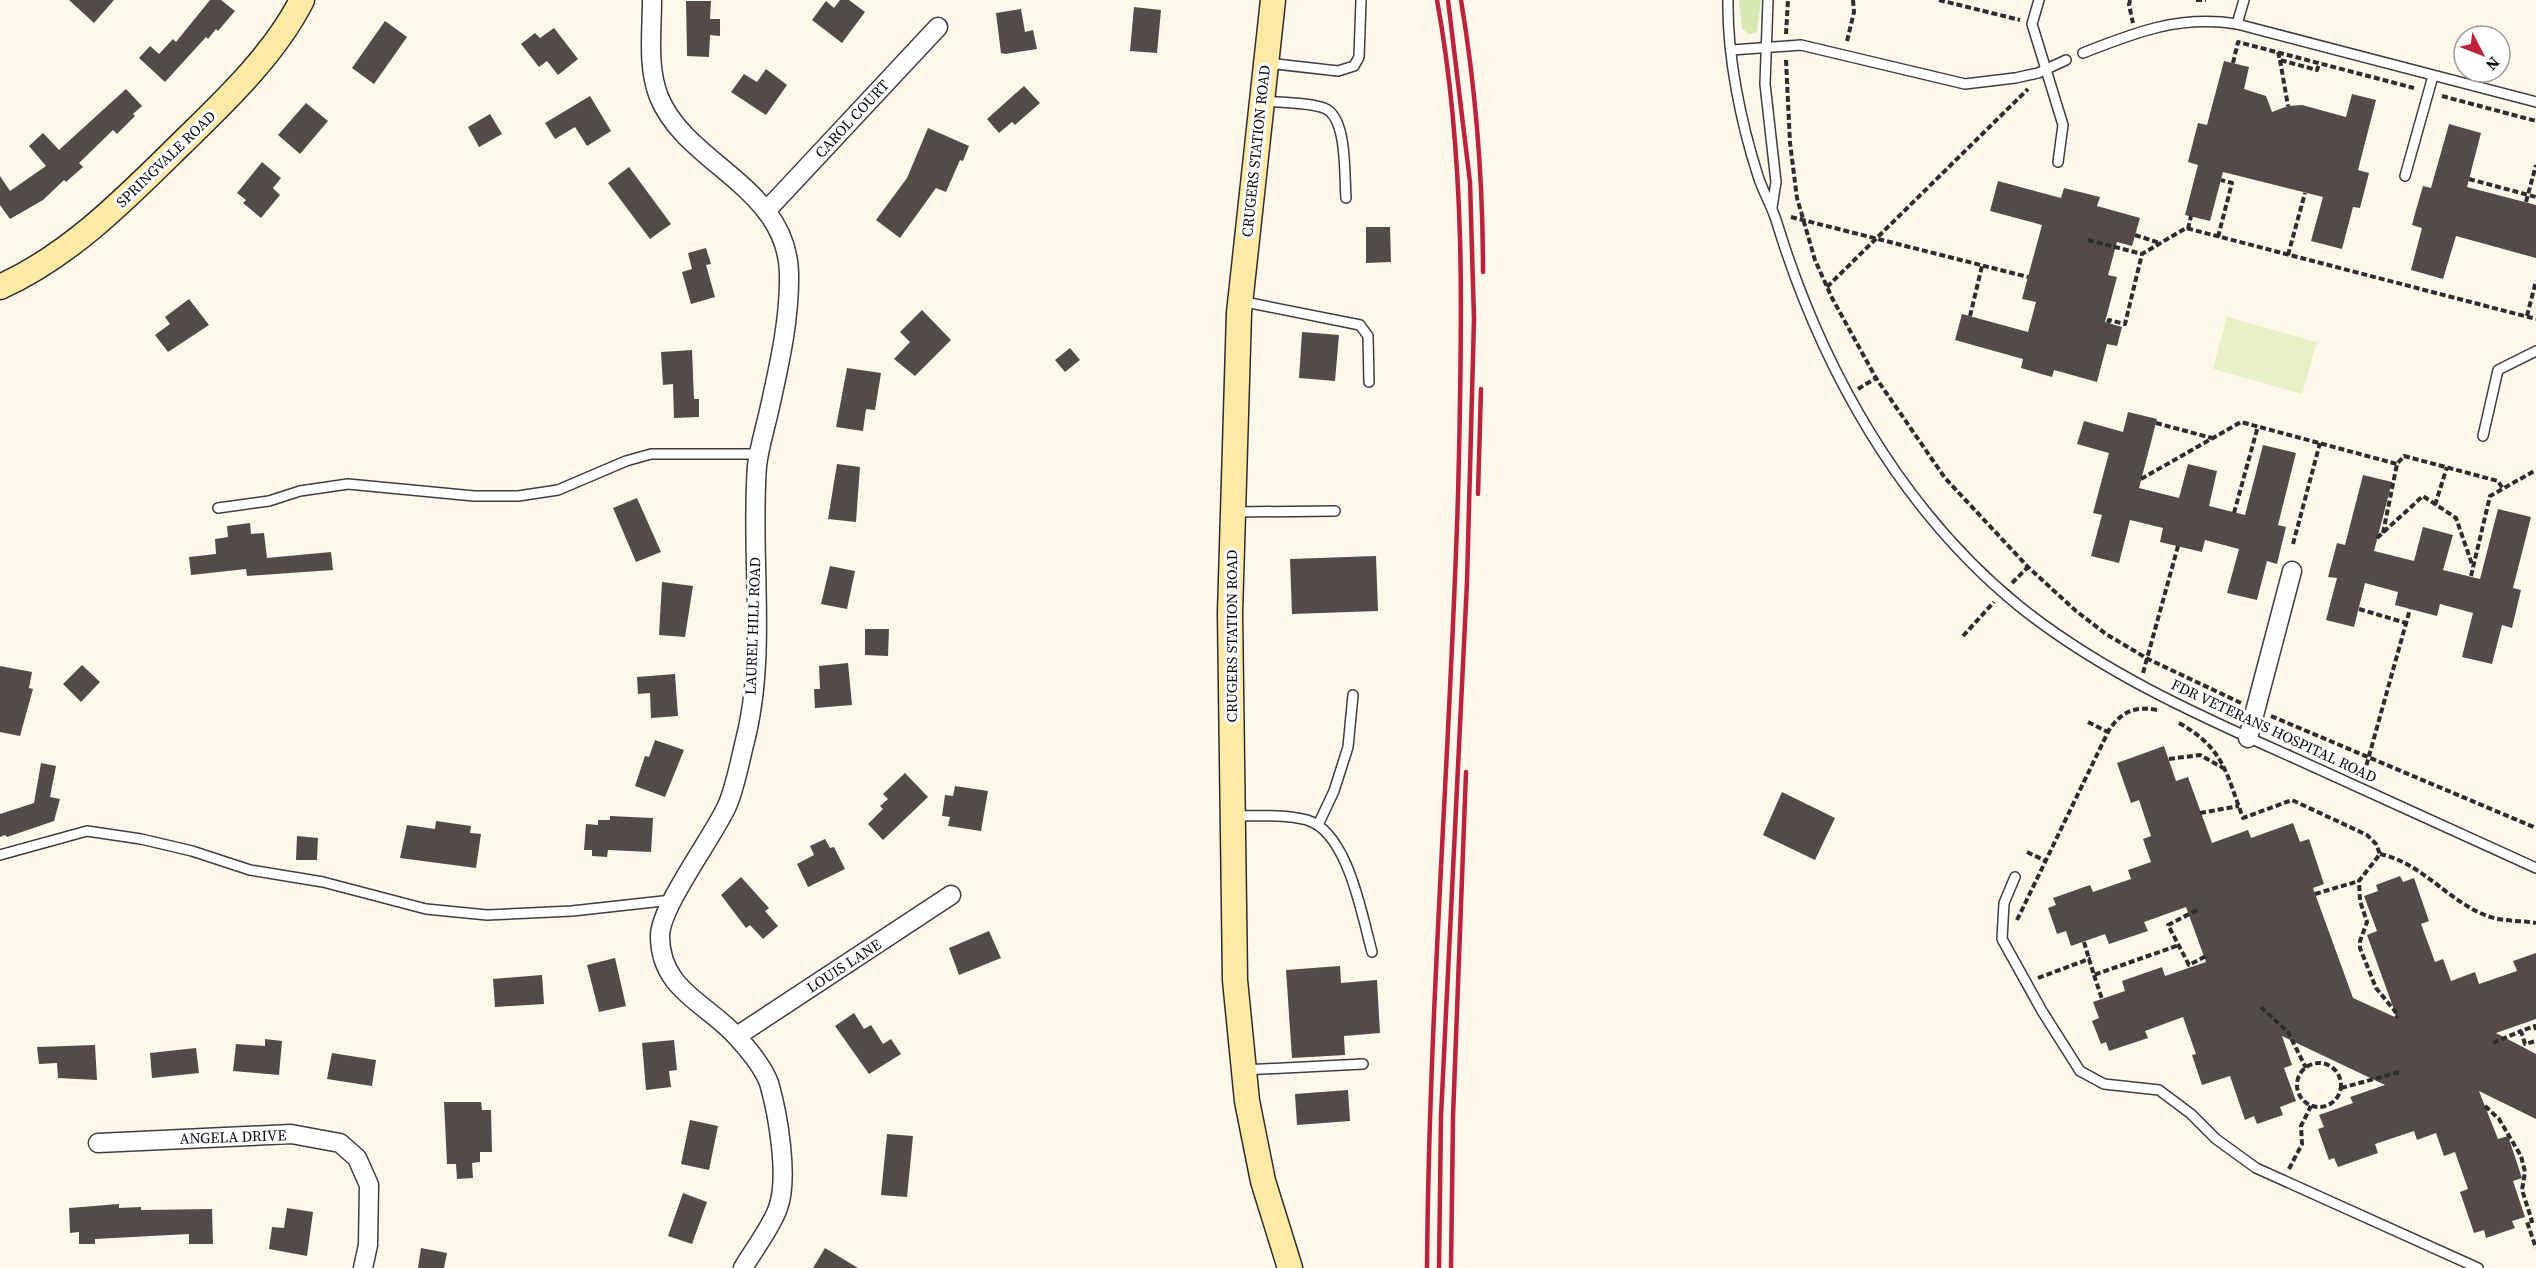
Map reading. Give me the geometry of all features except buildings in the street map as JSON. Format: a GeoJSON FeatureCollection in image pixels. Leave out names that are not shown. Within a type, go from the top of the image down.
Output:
{"type":"FeatureCollection","features":[{"type":"Feature","properties":{"kind":"street","name":"SPRINGVALE ROAD"},"geometry":{"type":"LineString","coordinates":[[0,287],[23,277],[110,213],[228,98],[291,22],[302,0]]}},
{"type":"Feature","properties":{"kind":"street","name":"LAUREL HILL ROAD"},"geometry":{"type":"LineString","coordinates":[[652,0],[651,69],[660,98],[673,122],[766,211],[779,230],[789,270],[783,352],[759,454],[754,673],[746,741],[728,803],[699,858],[672,900],[660,930],[661,957],[675,980],[696,1004],[737,1036],[768,1080],[784,1163],[779,1207],[743,1268]]}},
{"type":"Feature","properties":{"kind":"street","name":"CRUGERS STATION ROAD"},"geometry":{"type":"LineString","coordinates":[[1273,0],[1240,301],[1232,512],[1235,980],[1244,1070],[1263,1181],[1290,1268]]}},
{"type":"Feature","properties":{"kind":"street","name":"CAROL COURT"},"geometry":{"type":"LineString","coordinates":[[766,211],[938,27]]}},
{"type":"Feature","properties":{"kind":"street"},"geometry":{"type":"LineString","coordinates":[[2248,738],[2292,571]]}},
{"type":"Feature","properties":{"kind":"street","name":"LOUIS LANE"},"geometry":{"type":"LineString","coordinates":[[737,1036],[951,895]]}},
{"type":"Feature","properties":{"kind":"street","name":"ANGELA DRIVE"},"geometry":{"type":"LineString","coordinates":[[98,1143],[291,1134],[340,1143],[357,1158],[369,1185],[368,1245],[363,1268]]}},
{"type":"Feature","properties":{"kind":"lane"},"geometry":{"type":"LineString","coordinates":[[1265,63],[1338,71],[1350,69],[1358,62],[1359,57],[1360,0]]}},
{"type":"Feature","properties":{"kind":"lane","name":"FDR VETERANS HOSPITAL ROAD"},"geometry":{"type":"LineString","coordinates":[[1728,0],[1735,77],[1758,178],[1773,207],[1795,281],[1847,396],[1914,496],[1962,553],[2017,604],[2062,638],[2186,710],[2536,868]]}},
{"type":"Feature","properties":{"kind":"lane","name":"FDR VETERANS HOSPITAL ROAD"},"geometry":{"type":"LineString","coordinates":[[1768,0],[1764,84],[1776,182],[1773,207]]}},
{"type":"Feature","properties":{"kind":"lane"},"geometry":{"type":"LineString","coordinates":[[2039,0],[2032,24],[2062,125],[2058,162]]}},
{"type":"Feature","properties":{"kind":"lane"},"geometry":{"type":"LineString","coordinates":[[2237,24],[2244,0]]}},
{"type":"Feature","properties":{"kind":"lane"},"geometry":{"type":"LineString","coordinates":[[2083,53],[2135,32],[2206,19],[2237,24],[2536,102]]}},
{"type":"Feature","properties":{"kind":"lane"},"geometry":{"type":"LineString","coordinates":[[1732,50],[1801,45],[1830,50],[1853,59],[1965,84],[1984,84],[2015,78],[2047,69],[2066,60]]}},
{"type":"Feature","properties":{"kind":"lane"},"geometry":{"type":"LineString","coordinates":[[2405,176],[2433,76]]}},
{"type":"Feature","properties":{"kind":"lane"},"geometry":{"type":"LineString","coordinates":[[1261,101],[1321,107],[1335,116],[1340,127],[1346,198]]}},
{"type":"Feature","properties":{"kind":"lane"},"geometry":{"type":"LineString","coordinates":[[1240,301],[1360,325],[1368,336],[1369,382]]}},
{"type":"Feature","properties":{"kind":"lane"},"geometry":{"type":"LineString","coordinates":[[2483,436],[2498,370],[2536,351]]}},
{"type":"Feature","properties":{"kind":"lane"},"geometry":{"type":"LineString","coordinates":[[218,508],[269,501],[300,491],[348,484],[474,496],[518,496],[558,490],[651,454],[759,454]]}},
{"type":"Feature","properties":{"kind":"lane"},"geometry":{"type":"LineString","coordinates":[[1232,512],[1335,511]]}},
{"type":"Feature","properties":{"kind":"lane"},"geometry":{"type":"LineString","coordinates":[[1318,825],[1334,791],[1348,747],[1353,695]]}},
{"type":"Feature","properties":{"kind":"lane"},"geometry":{"type":"LineString","coordinates":[[1233,816],[1306,820],[1318,825],[1331,837],[1350,873],[1372,952]]}},
{"type":"Feature","properties":{"kind":"lane"},"geometry":{"type":"LineString","coordinates":[[0,855],[87,831],[192,851],[250,870],[323,882],[426,909],[498,914],[572,912],[672,900]]}},
{"type":"Feature","properties":{"kind":"lane"},"geometry":{"type":"LineString","coordinates":[[2015,877],[2004,903],[2002,939],[2042,1011],[2080,1071],[2104,1084],[2159,1090],[2191,1114],[2216,1139],[2256,1168],[2478,1268]]}},
{"type":"Feature","properties":{"kind":"lane"},"geometry":{"type":"LineString","coordinates":[[1244,1070],[1363,1064]]}},
{"type":"Feature","properties":{"kind":"path"},"geometry":{"type":"LineString","coordinates":[[1786,34],[1788,0]]}},
{"type":"Feature","properties":{"kind":"path"},"geometry":{"type":"LineString","coordinates":[[1847,41],[1854,12],[1853,0]]}},
{"type":"Feature","properties":{"kind":"path"},"geometry":{"type":"LineString","coordinates":[[1939,0],[2024,21]]}},
{"type":"Feature","properties":{"kind":"path"},"geometry":{"type":"LineString","coordinates":[[2129,5],[2130,0]]}},
{"type":"Feature","properties":{"kind":"path"},"geometry":{"type":"LineString","coordinates":[[2196,0],[2206,0]]}},
{"type":"Feature","properties":{"kind":"path"},"geometry":{"type":"LineString","coordinates":[[2233,63],[2238,42],[2414,88]]}},
{"type":"Feature","properties":{"kind":"path"},"geometry":{"type":"LineString","coordinates":[[2278,53],[2288,106]]}},
{"type":"Feature","properties":{"kind":"path"},"geometry":{"type":"LineString","coordinates":[[1786,60],[1790,143],[1803,220],[1815,260],[1876,378],[1945,478],[2028,567],[2076,611],[2106,634],[2148,659],[2250,707]]}},
{"type":"Feature","properties":{"kind":"path"},"geometry":{"type":"LineString","coordinates":[[2280,60],[2317,70],[2319,64]]}},
{"type":"Feature","properties":{"kind":"path"},"geometry":{"type":"LineString","coordinates":[[1827,287],[2028,89]]}},
{"type":"Feature","properties":{"kind":"path"},"geometry":{"type":"LineString","coordinates":[[2442,96],[2536,121]]}},
{"type":"Feature","properties":{"kind":"path"},"geometry":{"type":"LineString","coordinates":[[2526,202],[2536,165]]}},
{"type":"Feature","properties":{"kind":"path"},"geometry":{"type":"LineString","coordinates":[[2469,179],[2536,197]]}},
{"type":"Feature","properties":{"kind":"path"},"geometry":{"type":"LineString","coordinates":[[2218,237],[2232,183],[2221,180]]}},
{"type":"Feature","properties":{"kind":"path"},"geometry":{"type":"LineString","coordinates":[[2289,255],[2305,193]]}},
{"type":"Feature","properties":{"kind":"path"},"geometry":{"type":"LineString","coordinates":[[2188,229],[2191,216]]}},
{"type":"Feature","properties":{"kind":"path"},"geometry":{"type":"LineString","coordinates":[[1791,217],[2028,277]]}},
{"type":"Feature","properties":{"kind":"path"},"geometry":{"type":"LineString","coordinates":[[2108,323],[2109,320],[2125,324],[2142,254],[2188,229],[2536,319]]}},
{"type":"Feature","properties":{"kind":"path"},"geometry":{"type":"LineString","coordinates":[[2135,235],[2160,243]]}},
{"type":"Feature","properties":{"kind":"path"},"geometry":{"type":"LineString","coordinates":[[2088,240],[2142,254]]}},
{"type":"Feature","properties":{"kind":"path"},"geometry":{"type":"LineString","coordinates":[[1970,316],[1982,266]]}},
{"type":"Feature","properties":{"kind":"path"},"geometry":{"type":"LineString","coordinates":[[2527,316],[2536,282]]}},
{"type":"Feature","properties":{"kind":"path"},"geometry":{"type":"LineString","coordinates":[[1864,385],[1876,378]]}},
{"type":"Feature","properties":{"kind":"path"},"geometry":{"type":"LineString","coordinates":[[2141,479],[2241,422],[2397,464]]}},
{"type":"Feature","properties":{"kind":"path"},"geometry":{"type":"LineString","coordinates":[[2156,423],[2213,438]]}},
{"type":"Feature","properties":{"kind":"path"},"geometry":{"type":"LineString","coordinates":[[2234,513],[2258,426]]}},
{"type":"Feature","properties":{"kind":"path"},"geometry":{"type":"LineString","coordinates":[[2293,544],[2320,443]]}},
{"type":"Feature","properties":{"kind":"path"},"geometry":{"type":"LineString","coordinates":[[2383,533],[2397,464],[2404,456],[2498,481],[2503,489]]}},
{"type":"Feature","properties":{"kind":"path"},"geometry":{"type":"LineString","coordinates":[[2435,505],[2447,467]]}},
{"type":"Feature","properties":{"kind":"path"},"geometry":{"type":"LineString","coordinates":[[2471,576],[2490,496],[2536,470]]}},
{"type":"Feature","properties":{"kind":"path"},"geometry":{"type":"LineString","coordinates":[[2377,538],[2423,496],[2457,518],[2473,567]]}},
{"type":"Feature","properties":{"kind":"path"},"geometry":{"type":"LineString","coordinates":[[2142,675],[2178,546]]}},
{"type":"Feature","properties":{"kind":"path"},"geometry":{"type":"LineString","coordinates":[[2012,583],[2028,567]]}},
{"type":"Feature","properties":{"kind":"path"},"geometry":{"type":"LineString","coordinates":[[1963,636],[1997,599]]}},
{"type":"Feature","properties":{"kind":"path"},"geometry":{"type":"LineString","coordinates":[[2359,609],[2406,623]]}},
{"type":"Feature","properties":{"kind":"path"},"geometry":{"type":"LineString","coordinates":[[2364,774],[2410,609]]}},
{"type":"Feature","properties":{"kind":"path"},"geometry":{"type":"LineString","coordinates":[[2013,929],[2108,732],[2119,716],[2131,710],[2149,709],[2166,715]]}},
{"type":"Feature","properties":{"kind":"path"},"geometry":{"type":"LineString","coordinates":[[2263,713],[2536,828]]}},
{"type":"Feature","properties":{"kind":"path"},"geometry":{"type":"LineString","coordinates":[[2175,720],[2202,735],[2214,749],[2225,769],[2243,818],[2292,800],[2303,803],[2367,835],[2376,844],[2380,854]]}},
{"type":"Feature","properties":{"kind":"path"},"geometry":{"type":"LineString","coordinates":[[2088,722],[2108,732]]}},
{"type":"Feature","properties":{"kind":"path"},"geometry":{"type":"LineString","coordinates":[[2169,759],[2200,755],[2225,769]]}},
{"type":"Feature","properties":{"kind":"path"},"geometry":{"type":"LineString","coordinates":[[2200,813],[2239,806]]}},
{"type":"Feature","properties":{"kind":"path"},"geometry":{"type":"LineString","coordinates":[[2027,852],[2046,861]]}},
{"type":"Feature","properties":{"kind":"path"},"geometry":{"type":"LineString","coordinates":[[2315,894],[2359,880],[2380,854]]}},
{"type":"Feature","properties":{"kind":"path"},"geometry":{"type":"LineString","coordinates":[[2380,854],[2395,857],[2414,867],[2486,916],[2536,923]]}},
{"type":"Feature","properties":{"kind":"path"},"geometry":{"type":"LineString","coordinates":[[2359,880],[2360,901],[2367,922],[2360,941],[2360,948],[2376,988],[2395,1010],[2398,1015],[2396,1018]]}},
{"type":"Feature","properties":{"kind":"path"},"geometry":{"type":"LineString","coordinates":[[2197,910],[2168,925],[2189,964],[2208,955]]}},
{"type":"Feature","properties":{"kind":"path"},"geometry":{"type":"LineString","coordinates":[[2084,942],[2102,999]]}},
{"type":"Feature","properties":{"kind":"path"},"geometry":{"type":"LineString","coordinates":[[2094,975],[2179,945]]}},
{"type":"Feature","properties":{"kind":"path"},"geometry":{"type":"LineString","coordinates":[[2032,969],[2036,979],[2089,959]]}},
{"type":"Feature","properties":{"kind":"path"},"geometry":{"type":"LineString","coordinates":[[2261,1007],[2288,1032],[2306,1068]]}},
{"type":"Feature","properties":{"kind":"path"},"geometry":{"type":"LineString","coordinates":[[2493,1043],[2535,1026],[2536,1030]]}},
{"type":"Feature","properties":{"kind":"path"},"geometry":{"type":"LineString","coordinates":[[2521,1031],[2525,1044],[2536,1041]]}},
{"type":"Feature","properties":{"kind":"path"},"geometry":{"type":"LineString","coordinates":[[2320,1063],[2328,1065],[2339,1075],[2341,1088],[2333,1103],[2318,1108],[2311,1106],[2299,1096],[2297,1088],[2298,1080],[2306,1068],[2320,1063]]}},
{"type":"Feature","properties":{"kind":"path"},"geometry":{"type":"LineString","coordinates":[[2341,1088],[2400,1072]]}},
{"type":"Feature","properties":{"kind":"path"},"geometry":{"type":"LineString","coordinates":[[2283,1180],[2302,1144],[2301,1126],[2311,1106]]}},
{"type":"Feature","properties":{"kind":"path"},"geometry":{"type":"LineString","coordinates":[[2485,1106],[2499,1119],[2521,1156],[2525,1172],[2522,1190],[2534,1220],[2527,1222],[2536,1248]]}},
{"type":"Feature","properties":{"kind":"green space"},"geometry":{"type":"Polygon","coordinates":[[[1739,0],[1761,0],[1757,32],[1749,34],[1742,29],[1739,0]]]}},
{"type":"Feature","properties":{"kind":"green space"},"geometry":{"type":"Polygon","coordinates":[[[2227,317],[2317,342],[2302,394],[2213,369],[2227,317]]]}},
{"type":"Feature","properties":{"kind":"railway"},"geometry":{"type":"LineString","coordinates":[[1427,1268],[1432,1075],[1454,593],[1461,372],[1460,248],[1454,123],[1437,0]]}},
{"type":"Feature","properties":{"kind":"railway"},"geometry":{"type":"LineString","coordinates":[[1439,1268],[1441,1116],[1467,582],[1474,319],[1470,182],[1448,0]]}},
{"type":"Feature","properties":{"kind":"railway"},"geometry":{"type":"LineString","coordinates":[[1461,0],[1478,136],[1483,272]]}},
{"type":"Feature","properties":{"kind":"railway"},"geometry":{"type":"LineString","coordinates":[[1478,494],[1481,389]]}},
{"type":"Feature","properties":{"kind":"railway"},"geometry":{"type":"LineString","coordinates":[[1451,1268],[1453,1117],[1466,772]]}}]}
